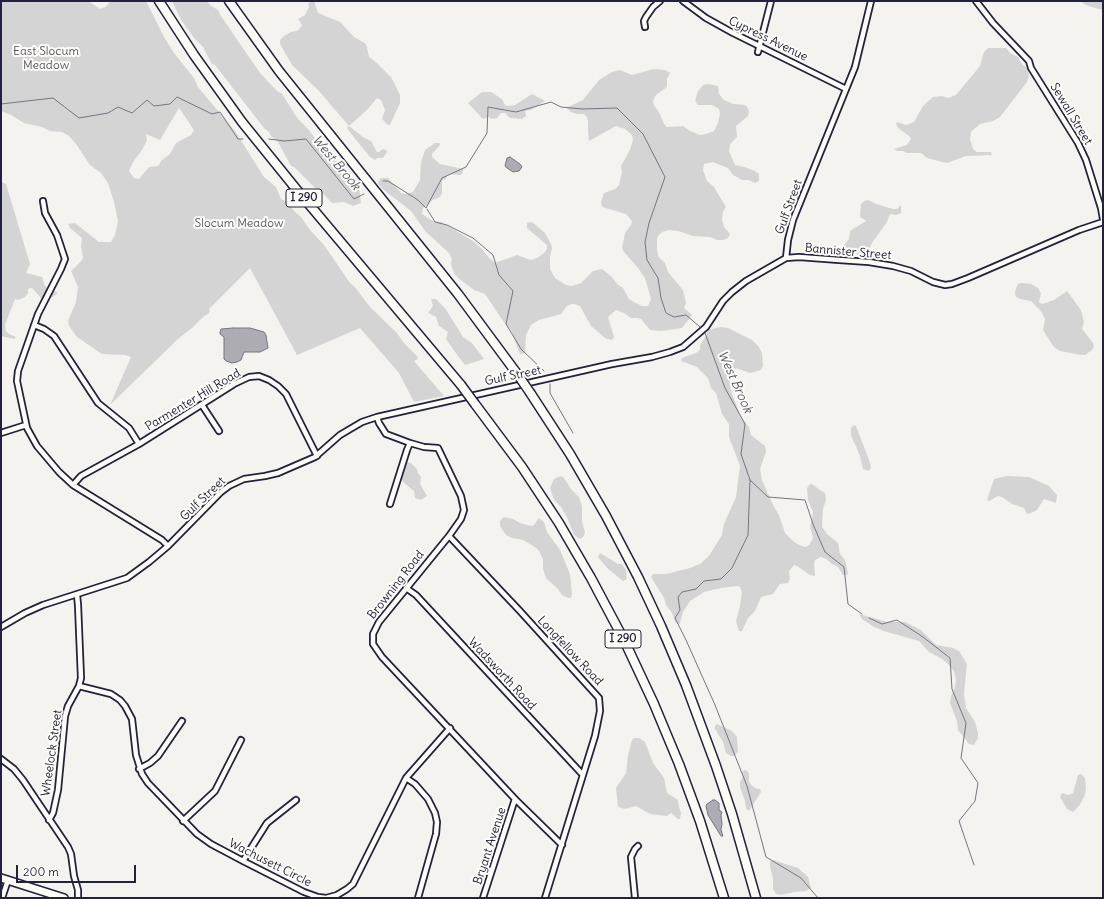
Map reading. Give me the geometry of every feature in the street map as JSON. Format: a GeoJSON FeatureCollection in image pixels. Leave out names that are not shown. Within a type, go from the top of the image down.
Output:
{"type":"FeatureCollection","features":[{"type":"Feature","properties":{"kind":"highway","name":"I 290"},"geometry":{"type":"LineString","coordinates":[[159,1],[194,55],[247,128],[461,386],[518,462],[559,523],[591,578],[624,640],[651,697],[679,764],[703,831],[724,898]]}},
{"type":"Feature","properties":{"kind":"highway"},"geometry":{"type":"LineString","coordinates":[[228,1],[279,71],[463,300],[518,375],[570,454],[606,516],[638,577],[686,685],[732,814],[756,898]]}},
{"type":"Feature","properties":{"kind":"main road"},"geometry":{"type":"LineString","coordinates":[[4,879],[64,898]]}},
{"type":"Feature","properties":{"kind":"street"},"geometry":{"type":"LineString","coordinates":[[645,27],[644,21],[646,17],[653,7],[660,1]]}},
{"type":"Feature","properties":{"kind":"street","name":"Cypress Avenue"},"geometry":{"type":"LineString","coordinates":[[683,1],[709,20],[846,89]]}},
{"type":"Feature","properties":{"kind":"street"},"geometry":{"type":"LineString","coordinates":[[758,52],[771,1]]}},
{"type":"Feature","properties":{"kind":"street","name":"Gulf Street"},"geometry":{"type":"LineString","coordinates":[[1,627],[25,613],[39,607],[127,578],[168,546],[229,486],[244,479],[278,473],[317,456],[336,438],[362,422],[377,417],[612,364],[652,357],[670,352],[683,346],[706,327],[723,301],[738,286],[786,258],[788,240],[793,220],[855,67],[871,1]]}},
{"type":"Feature","properties":{"kind":"street","name":"Sewall Street"},"geometry":{"type":"LineString","coordinates":[[976,1],[993,23],[1029,61],[1031,68],[1083,152],[1102,206],[1103,221]]}},
{"type":"Feature","properties":{"kind":"street"},"geometry":{"type":"LineString","coordinates":[[43,202],[45,213],[57,235],[65,259],[40,309],[19,367],[17,376],[26,425],[30,436],[37,446],[59,472],[73,485],[162,540],[168,546]]}},
{"type":"Feature","properties":{"kind":"street","name":"Bannister Street"},"geometry":{"type":"LineString","coordinates":[[786,258],[869,262],[908,270],[941,285],[952,284],[1103,221]]}},
{"type":"Feature","properties":{"kind":"street"},"geometry":{"type":"LineString","coordinates":[[34,325],[44,328],[54,336],[98,403],[124,424],[139,444]]}},
{"type":"Feature","properties":{"kind":"street","name":"Parmenter Hill Road"},"geometry":{"type":"LineString","coordinates":[[73,485],[81,476],[139,444],[234,384],[249,377],[259,376],[269,380],[286,394],[317,456]]}},
{"type":"Feature","properties":{"kind":"street"},"geometry":{"type":"LineString","coordinates":[[202,404],[219,431]]}},
{"type":"Feature","properties":{"kind":"street","name":"Browning Road"},"geometry":{"type":"LineString","coordinates":[[377,417],[386,434],[424,447],[438,448],[464,505],[463,514],[449,536],[379,622],[373,634],[373,642],[382,656],[515,800],[562,845]]}},
{"type":"Feature","properties":{"kind":"street"},"geometry":{"type":"LineString","coordinates":[[1,434],[26,425]]}},
{"type":"Feature","properties":{"kind":"street"},"geometry":{"type":"LineString","coordinates":[[390,504],[406,450],[410,443]]}},
{"type":"Feature","properties":{"kind":"street","name":"Longfellow Road"},"geometry":{"type":"LineString","coordinates":[[449,536],[599,698],[599,715],[595,736],[545,898]]}},
{"type":"Feature","properties":{"kind":"street","name":"Wadsworth Road"},"geometry":{"type":"LineString","coordinates":[[406,588],[416,595],[583,774]]}},
{"type":"Feature","properties":{"kind":"street","name":"Wheelock Street"},"geometry":{"type":"LineString","coordinates":[[49,820],[54,811],[58,789],[65,716],[68,706],[79,686],[81,669],[77,594]]}},
{"type":"Feature","properties":{"kind":"street","name":"Wachusett Circle"},"geometry":{"type":"LineString","coordinates":[[79,686],[110,694],[120,700],[125,706],[132,719],[136,755],[140,768],[147,782],[183,821],[204,840],[318,898],[326,898],[337,895],[353,884],[406,778],[450,728]]}},
{"type":"Feature","properties":{"kind":"street"},"geometry":{"type":"LineString","coordinates":[[140,768],[150,763],[158,756],[182,721]]}},
{"type":"Feature","properties":{"kind":"street"},"geometry":{"type":"LineString","coordinates":[[183,821],[215,791],[241,740]]}},
{"type":"Feature","properties":{"kind":"street"},"geometry":{"type":"LineString","coordinates":[[1,759],[14,769],[23,780],[64,840],[71,854],[74,876],[79,895],[78,898]]}},
{"type":"Feature","properties":{"kind":"street"},"geometry":{"type":"LineString","coordinates":[[406,778],[428,799],[435,812],[437,822],[436,834],[418,898]]}},
{"type":"Feature","properties":{"kind":"street"},"geometry":{"type":"LineString","coordinates":[[243,861],[267,823],[296,800]]}},
{"type":"Feature","properties":{"kind":"street","name":"Bryant Avenue"},"geometry":{"type":"LineString","coordinates":[[483,898],[515,800]]}},
{"type":"Feature","properties":{"kind":"street"},"geometry":{"type":"LineString","coordinates":[[635,898],[631,857],[634,849],[638,846]]}},
{"type":"Feature","properties":{"kind":"street"},"geometry":{"type":"LineString","coordinates":[[2,898],[4,879]]}},
{"type":"Feature","properties":{"kind":"green space","name":"Slocum Meadow"},"geometry":{"type":"Polygon","coordinates":[[[1,1],[88,1],[100,9],[105,7],[111,1],[146,1],[164,37],[174,53],[194,78],[198,87],[235,131],[264,177],[276,187],[281,199],[286,201],[301,217],[310,230],[324,245],[350,283],[370,307],[397,333],[404,343],[417,356],[418,359],[414,361],[444,396],[414,402],[399,373],[360,328],[297,355],[250,268],[209,309],[209,313],[179,338],[110,405],[131,357],[125,355],[102,354],[77,337],[69,326],[68,321],[76,302],[78,287],[71,271],[83,257],[81,247],[82,238],[70,228],[68,224],[75,223],[99,242],[111,242],[115,235],[118,221],[108,183],[101,173],[90,165],[69,136],[62,132],[50,131],[42,127],[24,123],[1,111],[1,1]],[[179,108],[160,140],[146,134],[147,140],[129,171],[134,178],[139,179],[149,167],[158,166],[162,160],[170,154],[176,143],[191,135],[194,130],[179,108]]]}},
{"type":"Feature","properties":{"kind":"green space"},"geometry":{"type":"Polygon","coordinates":[[[172,1],[207,1],[218,10],[260,73],[277,91],[282,94],[298,119],[309,130],[319,144],[324,146],[334,157],[349,178],[359,187],[361,203],[353,206],[344,202],[332,203],[321,191],[315,188],[294,167],[291,166],[278,142],[264,128],[215,65],[212,64],[203,47],[194,38],[181,20],[172,1]]]}},
{"type":"Feature","properties":{"kind":"green space"},"geometry":{"type":"Polygon","coordinates":[[[311,1],[314,1],[318,13],[340,22],[354,37],[366,44],[369,57],[391,77],[400,95],[400,103],[390,125],[382,119],[385,110],[381,100],[377,98],[368,109],[349,126],[319,91],[292,65],[280,44],[280,40],[291,32],[297,31],[301,27],[302,25],[298,19],[305,15],[309,7],[308,4],[311,1]]]}},
{"type":"Feature","properties":{"kind":"green space"},"geometry":{"type":"Polygon","coordinates":[[[1079,1],[1103,1],[1103,10],[1088,6],[1079,1]]]}},
{"type":"Feature","properties":{"kind":"green space"},"geometry":{"type":"Polygon","coordinates":[[[988,48],[1006,48],[1010,53],[1018,57],[1022,64],[1027,68],[1029,76],[1027,82],[1000,117],[993,121],[980,124],[971,132],[970,139],[973,149],[977,152],[991,152],[992,155],[966,156],[947,163],[927,158],[921,153],[907,153],[894,149],[907,145],[911,139],[898,128],[896,124],[897,122],[906,125],[914,122],[923,106],[933,97],[942,96],[948,98],[956,95],[980,66],[984,52],[988,48]]]}},
{"type":"Feature","properties":{"kind":"green space"},"geometry":{"type":"Polygon","coordinates":[[[654,69],[665,70],[670,73],[667,79],[667,87],[656,95],[653,101],[664,124],[667,127],[683,126],[700,135],[714,131],[718,123],[720,114],[719,109],[712,105],[698,105],[695,101],[698,91],[703,85],[708,84],[718,86],[719,94],[724,100],[733,104],[745,105],[747,107],[749,111],[748,116],[736,126],[737,137],[730,144],[729,151],[735,165],[755,171],[759,174],[759,181],[755,183],[749,180],[742,180],[733,175],[728,168],[713,162],[704,164],[703,170],[707,181],[714,187],[726,207],[723,212],[722,220],[724,227],[730,234],[728,238],[717,240],[710,237],[693,236],[678,231],[668,230],[662,232],[658,236],[658,256],[665,263],[668,272],[683,290],[686,303],[684,308],[692,315],[682,328],[661,331],[650,330],[641,319],[631,318],[616,310],[608,317],[614,337],[611,340],[605,338],[591,326],[580,306],[571,304],[567,306],[561,314],[539,320],[531,325],[526,335],[525,353],[520,354],[511,330],[505,324],[485,294],[474,290],[458,278],[454,273],[451,264],[452,259],[449,253],[426,232],[411,211],[384,190],[378,182],[381,178],[388,178],[401,193],[405,194],[413,192],[420,180],[421,162],[425,150],[435,143],[440,143],[432,154],[432,157],[440,164],[463,169],[463,172],[461,175],[447,175],[446,179],[442,180],[442,193],[440,197],[433,200],[423,208],[422,214],[433,221],[441,222],[473,241],[495,263],[517,255],[531,260],[543,254],[547,249],[547,245],[527,228],[527,223],[532,222],[545,233],[551,244],[550,269],[555,278],[566,285],[572,286],[581,283],[593,271],[602,269],[623,288],[629,299],[642,306],[648,306],[651,299],[645,278],[622,248],[625,233],[632,221],[626,214],[602,207],[601,202],[604,193],[615,189],[619,185],[622,172],[621,166],[630,150],[633,140],[632,135],[625,129],[616,126],[589,141],[587,117],[584,114],[571,112],[566,108],[583,100],[599,80],[612,72],[620,70],[632,75],[654,69]]]}},
{"type":"Feature","properties":{"kind":"green space"},"geometry":{"type":"Polygon","coordinates":[[[482,92],[491,92],[502,99],[505,105],[508,106],[515,105],[532,94],[545,101],[531,110],[525,111],[526,116],[522,119],[510,118],[505,113],[501,113],[497,118],[493,119],[488,117],[483,119],[468,103],[482,92]]]}},
{"type":"Feature","properties":{"kind":"green space"},"geometry":{"type":"Polygon","coordinates":[[[349,126],[363,137],[371,141],[377,152],[383,149],[386,150],[387,152],[383,158],[377,158],[375,160],[369,156],[347,128],[349,126]]]}},
{"type":"Feature","properties":{"kind":"green space"},"geometry":{"type":"Polygon","coordinates":[[[1,182],[6,184],[30,264],[26,273],[42,277],[45,286],[58,293],[53,297],[44,300],[31,288],[28,289],[28,293],[25,297],[18,300],[15,299],[5,325],[6,331],[16,337],[14,339],[1,336],[1,182]]]}},
{"type":"Feature","properties":{"kind":"green space"},"geometry":{"type":"Polygon","coordinates":[[[868,200],[893,209],[897,209],[901,205],[901,213],[896,215],[891,214],[889,216],[887,222],[872,243],[867,254],[862,256],[853,253],[844,253],[840,250],[849,239],[850,231],[866,221],[860,217],[861,204],[868,200]]]}},
{"type":"Feature","properties":{"kind":"green space"},"geometry":{"type":"Polygon","coordinates":[[[1018,284],[1031,284],[1038,288],[1041,293],[1039,302],[1042,304],[1054,300],[1067,291],[1081,310],[1084,322],[1082,329],[1093,343],[1094,347],[1092,350],[1085,355],[1081,355],[1060,351],[1054,347],[1043,330],[1045,319],[1040,310],[1031,301],[1016,297],[1016,288],[1018,284]]]}},
{"type":"Feature","properties":{"kind":"green space"},"geometry":{"type":"Polygon","coordinates":[[[431,299],[436,299],[445,308],[463,337],[472,343],[484,359],[465,365],[446,339],[448,332],[439,326],[436,317],[428,313],[433,306],[431,299]]]}},
{"type":"Feature","properties":{"kind":"green space"},"geometry":{"type":"Polygon","coordinates":[[[720,327],[728,328],[752,340],[759,347],[762,353],[763,366],[761,370],[750,373],[736,368],[732,371],[730,379],[731,391],[741,417],[749,427],[751,435],[765,446],[766,452],[760,469],[762,480],[779,515],[785,533],[799,545],[806,547],[810,544],[813,538],[810,526],[813,512],[808,500],[807,488],[810,484],[812,484],[825,493],[826,500],[823,509],[822,527],[827,534],[838,543],[840,554],[845,560],[848,573],[847,575],[843,575],[838,567],[821,557],[815,560],[814,563],[815,576],[810,575],[794,565],[789,571],[790,578],[788,583],[780,584],[773,594],[761,597],[755,611],[748,618],[742,631],[739,631],[736,621],[742,592],[740,587],[721,588],[704,592],[690,601],[683,612],[679,625],[675,622],[664,598],[651,577],[653,574],[666,574],[690,568],[700,564],[709,556],[722,535],[724,524],[736,497],[740,466],[729,437],[729,424],[722,414],[716,393],[711,388],[708,378],[697,367],[681,361],[682,358],[698,352],[708,330],[720,327]]]}},
{"type":"Feature","properties":{"kind":"green space"},"geometry":{"type":"Polygon","coordinates":[[[854,425],[856,426],[869,460],[871,467],[869,471],[863,469],[860,456],[851,435],[851,428],[854,425]]]}},
{"type":"Feature","properties":{"kind":"green space"},"geometry":{"type":"Polygon","coordinates":[[[407,462],[411,463],[417,469],[421,477],[420,484],[427,496],[421,500],[415,498],[414,491],[403,482],[404,464],[407,462]]]}},
{"type":"Feature","properties":{"kind":"green space"},"geometry":{"type":"Polygon","coordinates":[[[561,476],[579,497],[582,506],[582,521],[585,533],[580,539],[574,535],[567,517],[561,507],[554,500],[550,488],[554,479],[561,476]]]}},
{"type":"Feature","properties":{"kind":"green space"},"geometry":{"type":"Polygon","coordinates":[[[1007,476],[1029,477],[1049,486],[1057,495],[1056,503],[1044,499],[1037,510],[1027,514],[1024,508],[1012,504],[1002,497],[998,496],[989,501],[987,500],[994,479],[1007,476]]]}},
{"type":"Feature","properties":{"kind":"green space"},"geometry":{"type":"Polygon","coordinates":[[[504,517],[531,526],[534,525],[539,518],[544,522],[547,532],[560,550],[570,574],[571,598],[562,595],[546,578],[543,569],[543,559],[535,547],[523,540],[506,535],[500,526],[500,521],[504,517]]]}},
{"type":"Feature","properties":{"kind":"green space"},"geometry":{"type":"Polygon","coordinates":[[[600,553],[618,564],[622,564],[626,570],[627,579],[623,581],[607,568],[598,557],[600,553]]]}},
{"type":"Feature","properties":{"kind":"green space"},"geometry":{"type":"Polygon","coordinates":[[[859,614],[887,622],[905,622],[921,630],[936,645],[953,648],[959,651],[967,664],[964,694],[966,708],[975,722],[978,733],[978,738],[974,745],[969,744],[958,730],[957,721],[950,703],[956,680],[954,671],[948,664],[929,652],[919,641],[874,627],[862,619],[859,614]]]}},
{"type":"Feature","properties":{"kind":"green space"},"geometry":{"type":"Polygon","coordinates":[[[717,724],[732,731],[737,737],[738,752],[734,756],[726,753],[723,742],[715,729],[717,724]]]}},
{"type":"Feature","properties":{"kind":"green space"},"geometry":{"type":"Polygon","coordinates":[[[634,738],[639,738],[645,742],[653,763],[664,778],[667,793],[678,800],[681,813],[680,819],[671,813],[667,816],[650,814],[636,806],[625,809],[618,807],[616,788],[626,773],[628,755],[632,740],[634,738]]]}},
{"type":"Feature","properties":{"kind":"green space"},"geometry":{"type":"Polygon","coordinates":[[[746,770],[749,773],[749,781],[751,785],[757,789],[760,789],[761,792],[749,811],[746,809],[740,787],[740,782],[743,777],[742,773],[746,770]]]}},
{"type":"Feature","properties":{"kind":"green space"},"geometry":{"type":"Polygon","coordinates":[[[1081,774],[1085,778],[1086,790],[1079,806],[1073,812],[1067,809],[1060,797],[1062,793],[1068,795],[1073,793],[1078,775],[1081,774]]]}},
{"type":"Feature","properties":{"kind":"green space"},"geometry":{"type":"Polygon","coordinates":[[[773,860],[798,868],[808,877],[811,888],[806,891],[781,895],[776,894],[773,889],[773,878],[770,867],[770,862],[773,860]]]}},
{"type":"Feature","properties":{"kind":"shaded area"},"geometry":{"type":"Polygon","coordinates":[[[510,157],[522,167],[519,171],[513,172],[505,166],[507,158],[510,157]]]}},
{"type":"Feature","properties":{"kind":"shaded area"},"geometry":{"type":"Polygon","coordinates":[[[250,328],[264,332],[266,335],[268,348],[260,352],[244,352],[241,360],[237,362],[232,363],[226,361],[224,359],[224,337],[220,334],[220,332],[221,329],[250,328]]]}},
{"type":"Feature","properties":{"kind":"shaded area"},"geometry":{"type":"Polygon","coordinates":[[[713,800],[719,803],[719,810],[722,812],[721,830],[723,836],[721,836],[708,815],[706,806],[713,800]]]}},
{"type":"Feature","properties":{"kind":"waterway","name":"West Brook"},"geometry":{"type":"LineString","coordinates":[[1,104],[53,98],[79,118],[108,113],[118,107],[132,113],[147,100],[154,106],[170,104],[177,97],[212,114],[220,112],[238,139],[243,139]]}},
{"type":"Feature","properties":{"kind":"waterway","name":"West Brook"},"geometry":{"type":"LineString","coordinates":[[383,181],[388,181],[418,200],[426,208],[442,178],[466,167],[487,133],[488,107],[516,112],[551,102],[561,107],[582,109],[617,108],[643,134],[665,177],[649,223],[645,242],[647,260],[658,278],[661,298],[666,313],[674,317],[686,315],[700,327]]}},
{"type":"Feature","properties":{"kind":"waterway","name":"West Brook"},"geometry":{"type":"LineString","coordinates":[[269,139],[284,141],[306,139],[354,199],[364,194]]}},
{"type":"Feature","properties":{"kind":"waterway"},"geometry":{"type":"LineString","coordinates":[[427,209],[435,222],[447,225],[473,238],[493,255],[499,275],[513,291],[506,324],[521,349],[544,371]]}},
{"type":"Feature","properties":{"kind":"waterway","name":"West Brook"},"geometry":{"type":"LineString","coordinates":[[705,333],[725,388],[745,424],[741,454],[750,480],[768,497],[805,500],[825,552],[844,567],[848,604],[862,614]]}},
{"type":"Feature","properties":{"kind":"waterway"},"geometry":{"type":"LineString","coordinates":[[550,384],[550,393],[573,433]]}},
{"type":"Feature","properties":{"kind":"waterway"},"geometry":{"type":"LineString","coordinates":[[750,480],[748,535],[732,568],[721,579],[704,581],[696,589],[682,592],[678,597],[680,610],[675,618],[715,705],[747,786],[766,857],[801,878],[818,898]]}},
{"type":"Feature","properties":{"kind":"waterway","name":"West Brook"},"geometry":{"type":"LineString","coordinates":[[869,618],[882,624],[897,620],[923,637],[950,658],[952,689],[966,723],[961,758],[978,783],[975,801],[959,821],[974,865]]}},
{"type":"Feature","properties":{"kind":"park label","name":"East Slocum Meadow"},"geometry":{"type":"Point","coordinates":[46,59]}}]}
